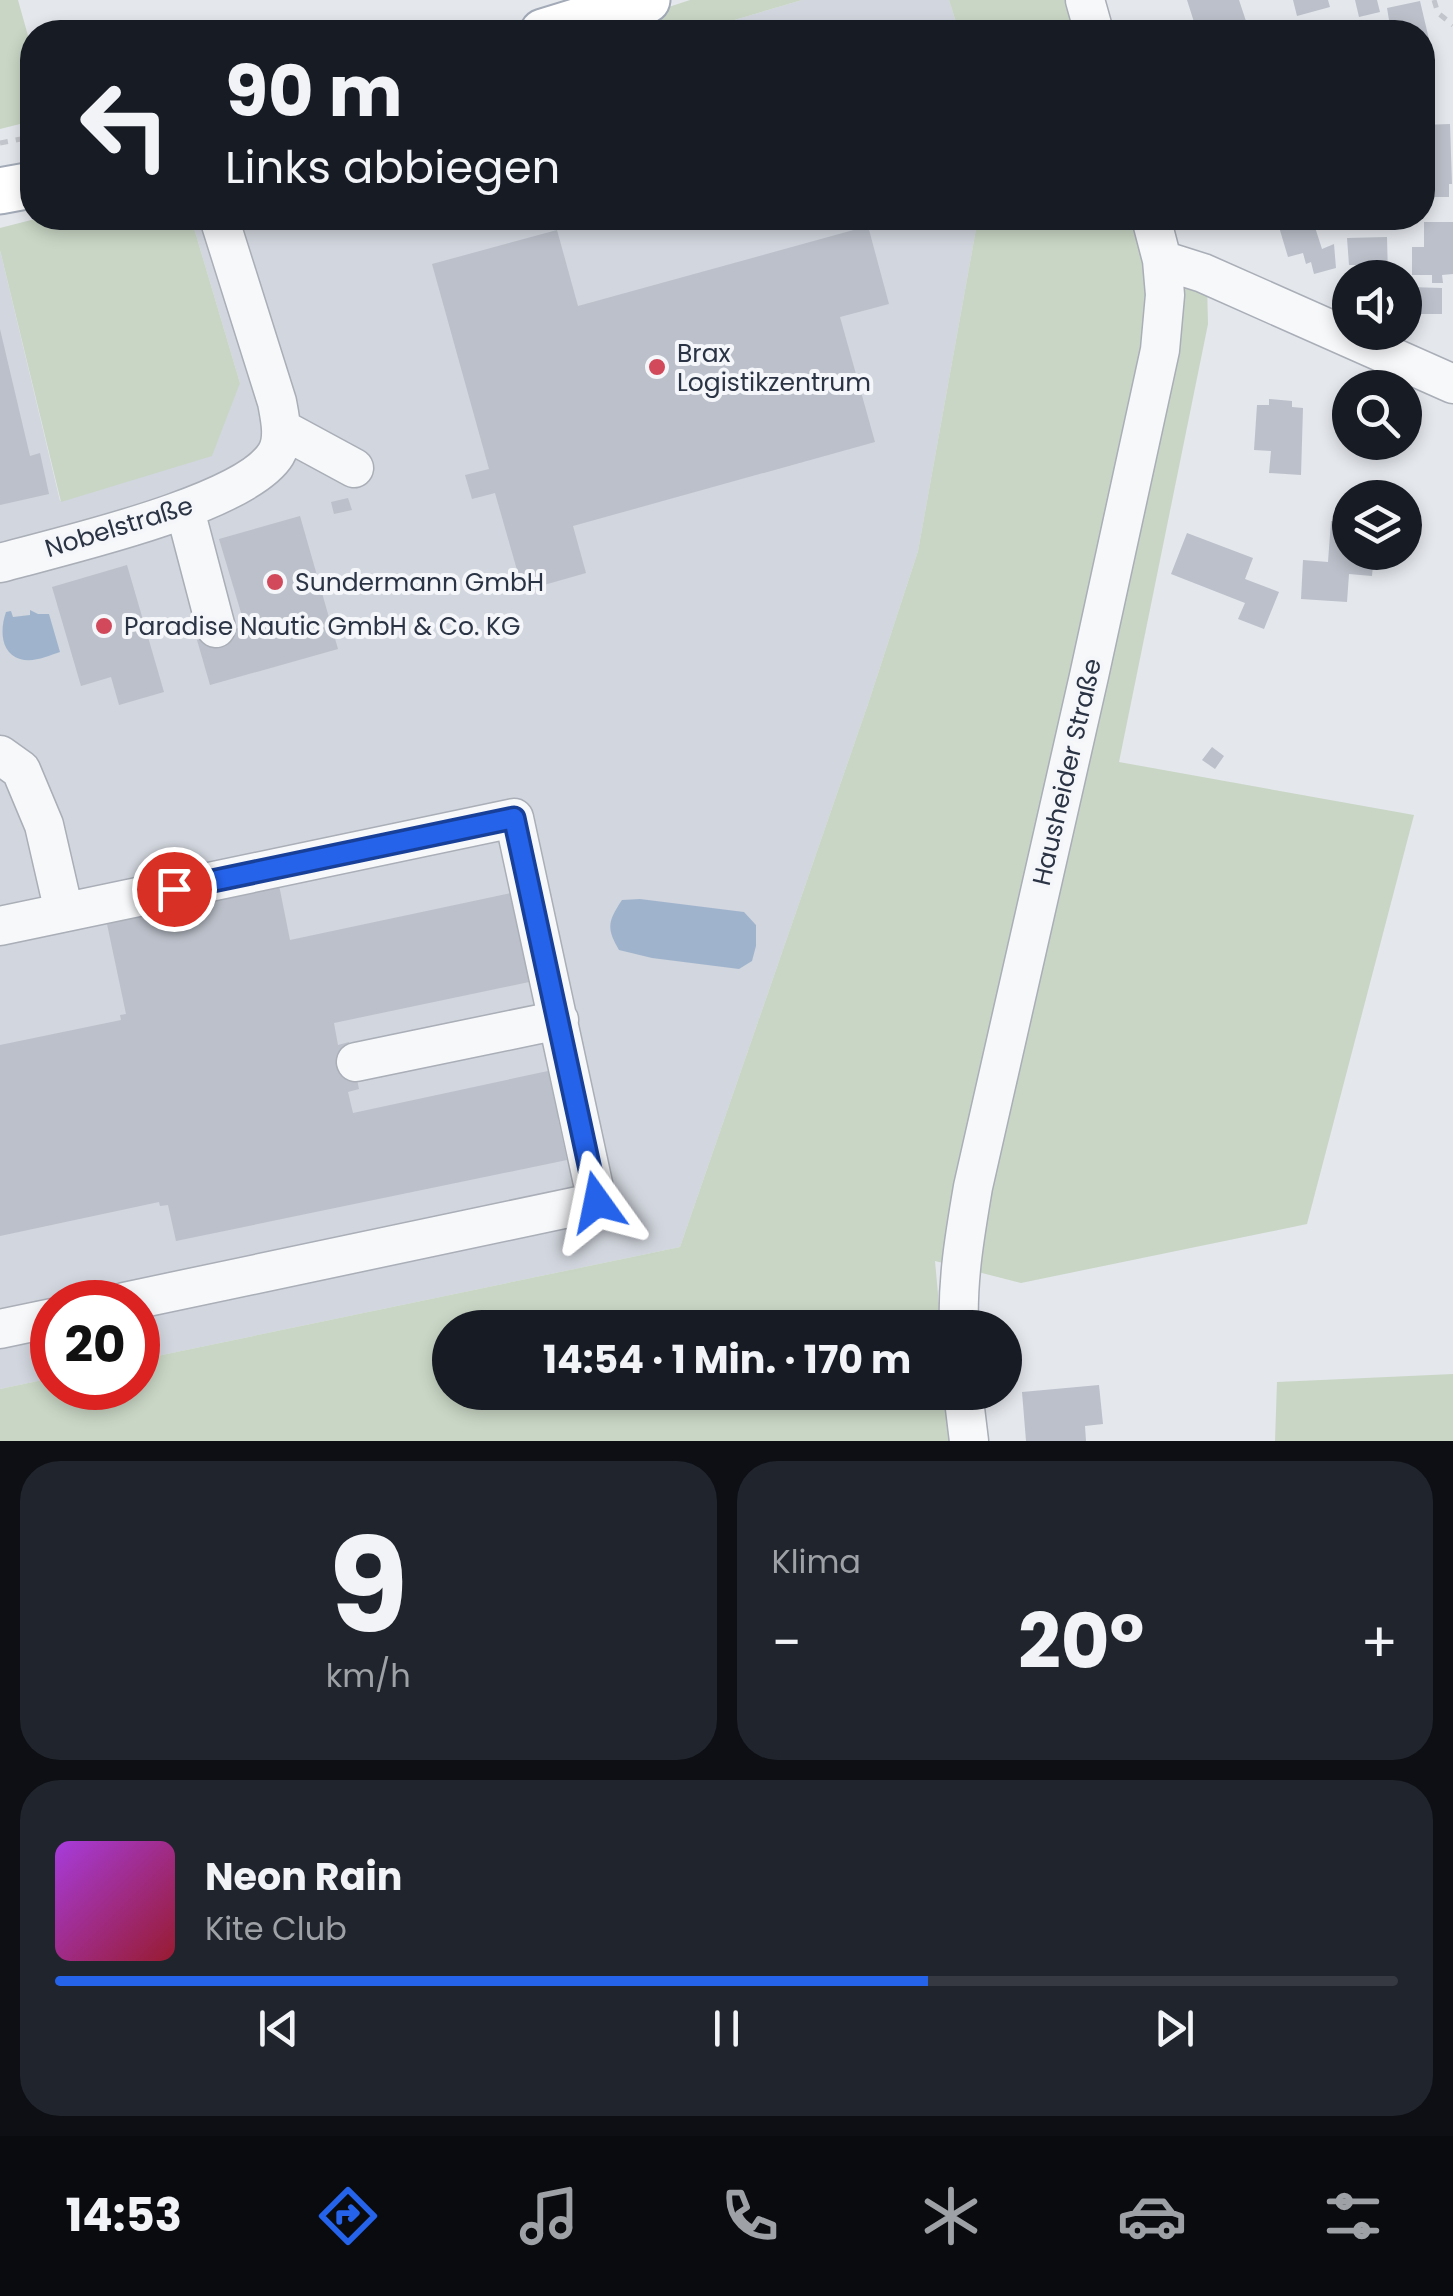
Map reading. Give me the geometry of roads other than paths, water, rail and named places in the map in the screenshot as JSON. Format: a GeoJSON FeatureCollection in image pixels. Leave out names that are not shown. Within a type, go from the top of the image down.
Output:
{"type":"FeatureCollection","features":[{"type":"Feature","properties":{"kind":"main road"},"geometry":{"type":"LineString","coordinates":[[582,20],[647,0]]}},
{"type":"Feature","properties":{"kind":"street"},"geometry":{"type":"LineString","coordinates":[[223,230],[282,429],[354,468]]}},
{"type":"Feature","properties":{"kind":"street","name":"Hausheider Straße"},"geometry":{"type":"LineString","coordinates":[[958,1310],[961,1259],[972,1187],[1160,350],[1166,295],[1153,230]]}},
{"type":"Feature","properties":{"kind":"street"},"geometry":{"type":"LineString","coordinates":[[1162,260],[1203,273],[1453,384]]}},
{"type":"Feature","properties":{"kind":"street","name":"Nobelstraße"},"geometry":{"type":"LineString","coordinates":[[0,563],[185,510],[259,474],[278,452],[282,429]]}},
{"type":"Feature","properties":{"kind":"street"},"geometry":{"type":"LineString","coordinates":[[185,510],[216,628]]}},
{"type":"Feature","properties":{"kind":"street"},"geometry":{"type":"LineString","coordinates":[[0,755],[20,770],[44,825],[64,912]]}},
{"type":"Feature","properties":{"kind":"street"},"geometry":{"type":"LineString","coordinates":[[0,926],[514,818],[597,1202],[160,1294]]}},
{"type":"Feature","properties":{"kind":"street"},"geometry":{"type":"LineString","coordinates":[[356,1062],[559,1020]]}},
{"type":"Feature","properties":{"kind":"street"},"geometry":{"type":"LineString","coordinates":[[0,1329],[30,1323]]}},
{"type":"Feature","properties":{"kind":"street"},"geometry":{"type":"LineString","coordinates":[[965,1410],[969,1441]]}},
{"type":"Feature","properties":{"kind":"water"},"geometry":{"type":"Polygon","coordinates":[[[30,610],[49,614],[60,652],[30,660],[9,652],[3,633],[6,612],[11,611],[13,617],[30,615],[30,610]]]}},
{"type":"Feature","properties":{"kind":"water"},"geometry":{"type":"Polygon","coordinates":[[[622,900],[744,912],[756,925],[752,961],[739,969],[619,950],[610,925],[614,914],[622,900]]]}},
{"type":"Feature","properties":{"kind":"place","name":"Brax Logistikzentrum"},"geometry":{"type":"Point","coordinates":[657,367]}},
{"type":"Feature","properties":{"kind":"place","name":"Sundermann GmbH"},"geometry":{"type":"Point","coordinates":[275,582]}},
{"type":"Feature","properties":{"kind":"place","name":"Paradise Nautic GmbH & Co. KG"},"geometry":{"type":"Point","coordinates":[104,626]}}]}
